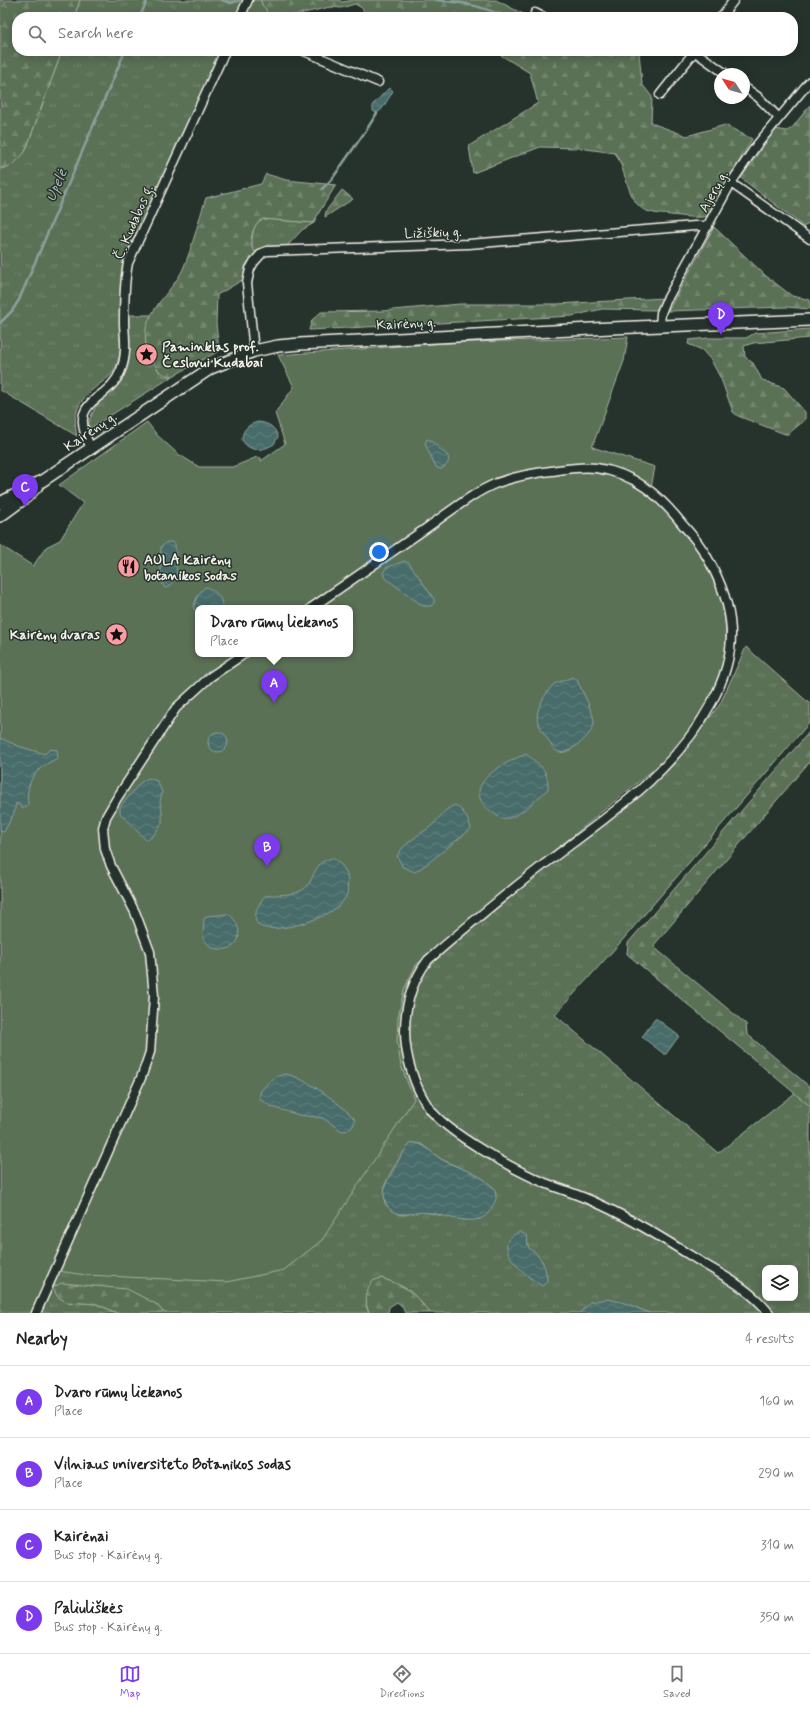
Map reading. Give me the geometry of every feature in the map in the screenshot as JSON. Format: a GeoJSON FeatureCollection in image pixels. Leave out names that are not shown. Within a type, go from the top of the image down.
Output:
{"type":"FeatureCollection","features":[{"type":"Feature","properties":{"kind":"main road","name":"Kairėnų g."},"geometry":{"type":"LineString","coordinates":[[0,503],[42,481],[211,368],[254,351],[278,346],[300,344],[810,320]]}},
{"type":"Feature","properties":{"kind":"main road","name":"Kairėnų g."},"geometry":{"type":"LineString","coordinates":[[0,516],[26,497],[42,481]]}},
{"type":"Feature","properties":{"kind":"street"},"geometry":{"type":"LineString","coordinates":[[242,12],[248,0]]}},
{"type":"Feature","properties":{"kind":"street"},"geometry":{"type":"LineString","coordinates":[[725,12],[734,0]]}},
{"type":"Feature","properties":{"kind":"street","name":"Č. Kudabos g."},"geometry":{"type":"LineString","coordinates":[[91,448],[82,426],[85,411],[93,400],[118,377],[125,357],[125,283],[128,263],[222,56]]}},
{"type":"Feature","properties":{"kind":"street"},"geometry":{"type":"LineString","coordinates":[[316,56],[378,82]]}},
{"type":"Feature","properties":{"kind":"street"},"geometry":{"type":"LineString","coordinates":[[660,95],[691,56]]}},
{"type":"Feature","properties":{"kind":"street"},"geometry":{"type":"LineString","coordinates":[[702,56],[718,68]]}},
{"type":"Feature","properties":{"kind":"street","name":"Ajerų g."},"geometry":{"type":"LineString","coordinates":[[660,326],[661,314],[666,303],[731,183],[756,146],[810,81]]}},
{"type":"Feature","properties":{"kind":"street"},"geometry":{"type":"LineString","coordinates":[[750,92],[779,118]]}},
{"type":"Feature","properties":{"kind":"street"},"geometry":{"type":"LineString","coordinates":[[731,183],[782,217],[810,239]]}},
{"type":"Feature","properties":{"kind":"street","name":"Ližiškių g."},"geometry":{"type":"LineString","coordinates":[[254,351],[247,283],[250,269],[254,262],[258,256],[267,251],[469,244],[708,226]]}},
{"type":"Feature","properties":{"kind":"street"},"geometry":{"type":"LineString","coordinates":[[315,605],[459,505],[495,484],[529,474],[582,466],[599,468],[634,480],[651,490],[668,506],[702,548],[723,589],[732,630],[731,646],[721,683],[698,726],[677,754],[646,786],[525,879],[428,960],[418,975],[411,992],[405,1022],[405,1041],[407,1058],[413,1077],[426,1102],[438,1118],[459,1134],[527,1174],[597,1203],[639,1224],[736,1283],[755,1297],[769,1313]]}},
{"type":"Feature","properties":{"kind":"street"},"geometry":{"type":"LineString","coordinates":[[36,1313],[141,1078],[150,1052],[154,996],[150,952],[135,912],[111,866],[105,849],[103,828],[106,817],[176,708],[210,677],[240,657]]}},
{"type":"Feature","properties":{"kind":"green space"},"geometry":{"type":"Polygon","coordinates":[[[0,0],[80,0],[76,12],[12,12],[12,56],[60,56],[25,152],[17,161],[8,167],[0,168],[0,0]]]}},
{"type":"Feature","properties":{"kind":"green space"},"geometry":{"type":"Polygon","coordinates":[[[80,0],[261,0],[262,5],[266,8],[267,12],[76,12],[80,0]]]}},
{"type":"Feature","properties":{"kind":"green space"},"geometry":{"type":"Polygon","coordinates":[[[261,0],[339,0],[342,2],[354,0],[496,0],[519,12],[364,12],[362,8],[355,4],[341,8],[330,7],[308,12],[266,12],[266,9],[262,5],[261,0]]]}},
{"type":"Feature","properties":{"kind":"green space"},"geometry":{"type":"Polygon","coordinates":[[[60,56],[218,56],[130,249],[122,282],[122,339],[118,362],[113,372],[81,402],[75,421],[77,436],[0,390],[0,168],[5,168],[25,152],[60,56]]]}},
{"type":"Feature","properties":{"kind":"green space"},"geometry":{"type":"Polygon","coordinates":[[[502,56],[639,56],[642,84],[652,97],[651,123],[687,136],[725,125],[752,139],[708,216],[703,217],[657,214],[642,209],[632,196],[615,153],[579,148],[540,147],[473,173],[469,146],[538,103],[530,73],[502,56]]]}},
{"type":"Feature","properties":{"kind":"green space"},"geometry":{"type":"Polygon","coordinates":[[[810,105],[810,221],[804,227],[741,178],[775,129],[787,131],[792,128],[810,105]]]}},
{"type":"Feature","properties":{"kind":"green space"},"geometry":{"type":"Polygon","coordinates":[[[266,174],[286,180],[336,185],[314,223],[263,219],[257,223],[251,240],[252,248],[256,253],[247,269],[244,279],[217,295],[216,323],[219,351],[173,376],[166,375],[158,370],[155,364],[146,344],[145,333],[152,313],[183,269],[206,198],[261,184],[266,174]]]}},
{"type":"Feature","properties":{"kind":"green space"},"geometry":{"type":"Polygon","coordinates":[[[342,190],[353,199],[325,217],[326,211],[342,190]]]}},
{"type":"Feature","properties":{"kind":"green space"},"geometry":{"type":"Polygon","coordinates":[[[263,219],[314,223],[302,230],[287,246],[264,249],[256,253],[252,247],[253,231],[259,221],[263,219]]]}},
{"type":"Feature","properties":{"kind":"green space"},"geometry":{"type":"Polygon","coordinates":[[[714,227],[766,276],[792,296],[810,300],[810,309],[786,307],[668,311],[714,227]]]}},
{"type":"Feature","properties":{"kind":"green space"},"geometry":{"type":"Polygon","coordinates":[[[664,298],[656,310],[602,309],[572,316],[309,330],[312,320],[321,312],[382,311],[460,304],[557,304],[664,298]]]}},
{"type":"Feature","properties":{"kind":"green space"},"geometry":{"type":"Polygon","coordinates":[[[128,315],[151,315],[147,325],[146,344],[159,372],[164,376],[173,376],[92,427],[88,427],[94,410],[114,388],[127,368],[129,353],[128,315]]]}},
{"type":"Feature","properties":{"kind":"green space"},"geometry":{"type":"Polygon","coordinates":[[[810,329],[810,338],[753,343],[744,346],[745,357],[753,363],[762,380],[784,388],[805,412],[805,420],[788,434],[738,416],[733,412],[721,379],[711,360],[702,350],[688,344],[689,340],[708,338],[746,338],[755,333],[810,329]]]}},
{"type":"Feature","properties":{"kind":"green space"},"geometry":{"type":"Polygon","coordinates":[[[628,337],[624,361],[592,447],[655,467],[650,493],[679,526],[705,562],[722,603],[725,625],[725,646],[722,667],[716,687],[706,707],[694,726],[668,757],[416,965],[404,989],[398,1018],[397,1041],[401,1066],[414,1099],[322,1240],[284,1270],[227,1282],[86,1275],[51,1270],[33,1313],[0,1313],[0,545],[33,566],[46,547],[60,540],[83,503],[59,485],[147,422],[157,435],[178,454],[199,467],[233,467],[257,457],[261,458],[261,461],[285,444],[275,413],[294,387],[278,355],[445,343],[628,337]]]}},
{"type":"Feature","properties":{"kind":"green space"},"geometry":{"type":"Polygon","coordinates":[[[746,647],[810,704],[810,722],[619,944],[555,1015],[718,1153],[795,1093],[810,1106],[810,1313],[649,1313],[625,1303],[590,1302],[580,1313],[430,1313],[409,1291],[381,1278],[366,1306],[369,1313],[164,1313],[156,1304],[66,1302],[97,1304],[117,1313],[33,1313],[50,1270],[0,1126],[255,1108],[446,937],[452,942],[644,791],[675,763],[720,704],[746,647]],[[412,1143],[408,1146],[393,1169],[385,1185],[385,1204],[398,1214],[405,1215],[419,1211],[465,1220],[480,1219],[496,1193],[494,1188],[482,1178],[441,1159],[421,1144],[412,1143]],[[527,1236],[526,1274],[531,1279],[543,1262],[528,1247],[527,1236]]]}},
{"type":"Feature","properties":{"kind":"green space"},"geometry":{"type":"Polygon","coordinates":[[[810,731],[810,761],[654,945],[655,948],[746,1024],[747,1034],[810,1087],[810,1106],[627,954],[628,943],[810,731]]]}},
{"type":"Feature","properties":{"kind":"green space"},"geometry":{"type":"Polygon","coordinates":[[[381,1278],[404,1287],[419,1300],[430,1313],[405,1313],[402,1306],[397,1302],[389,1307],[388,1313],[369,1313],[366,1300],[368,1289],[372,1281],[381,1278]]]}},
{"type":"Feature","properties":{"kind":"green space"},"geometry":{"type":"Polygon","coordinates":[[[62,1283],[127,1289],[156,1304],[164,1313],[117,1313],[97,1304],[66,1302],[57,1296],[53,1287],[62,1283]]]}},
{"type":"Feature","properties":{"kind":"water"},"geometry":{"type":"Polygon","coordinates":[[[390,88],[393,91],[382,109],[377,113],[373,111],[373,104],[390,88]]]}},
{"type":"Feature","properties":{"kind":"water"},"geometry":{"type":"Polygon","coordinates":[[[258,422],[271,426],[278,437],[274,444],[257,450],[245,444],[242,440],[242,436],[247,428],[258,422]]]}},
{"type":"Feature","properties":{"kind":"water"},"geometry":{"type":"Polygon","coordinates":[[[427,439],[448,456],[448,463],[444,467],[440,469],[436,467],[425,444],[427,439]]]}},
{"type":"Feature","properties":{"kind":"water"},"geometry":{"type":"Polygon","coordinates":[[[167,542],[175,544],[177,577],[167,588],[164,587],[161,578],[161,547],[167,542]]]}},
{"type":"Feature","properties":{"kind":"water"},"geometry":{"type":"Polygon","coordinates":[[[404,561],[409,563],[434,599],[434,603],[431,606],[423,606],[384,577],[383,573],[386,568],[404,561]]]}},
{"type":"Feature","properties":{"kind":"water"},"geometry":{"type":"Polygon","coordinates":[[[206,587],[212,590],[220,598],[222,605],[195,605],[195,610],[194,609],[195,603],[201,591],[206,587]]]}},
{"type":"Feature","properties":{"kind":"water"},"geometry":{"type":"Polygon","coordinates":[[[573,677],[577,680],[594,719],[594,723],[586,738],[580,743],[569,751],[559,752],[552,746],[538,722],[537,718],[539,707],[544,697],[554,684],[573,677]]]}},
{"type":"Feature","properties":{"kind":"water"},"geometry":{"type":"Polygon","coordinates":[[[218,732],[225,735],[228,742],[225,749],[218,752],[211,749],[208,742],[211,735],[218,732]]]}},
{"type":"Feature","properties":{"kind":"water"},"geometry":{"type":"Polygon","coordinates":[[[0,738],[18,746],[45,754],[50,749],[57,750],[58,758],[44,766],[34,776],[28,789],[28,805],[23,808],[16,803],[14,813],[4,832],[0,831],[0,738]]]}},
{"type":"Feature","properties":{"kind":"water"},"geometry":{"type":"Polygon","coordinates":[[[526,754],[543,768],[547,777],[548,789],[529,806],[514,816],[509,818],[500,817],[492,812],[482,802],[479,793],[481,785],[496,769],[526,754]]]}},
{"type":"Feature","properties":{"kind":"water"},"geometry":{"type":"Polygon","coordinates":[[[148,778],[157,781],[162,792],[160,802],[162,823],[153,836],[146,840],[120,813],[120,807],[140,783],[148,778]]]}},
{"type":"Feature","properties":{"kind":"water"},"geometry":{"type":"Polygon","coordinates":[[[455,805],[465,815],[471,829],[415,872],[403,867],[397,856],[400,851],[416,836],[430,827],[444,812],[455,805]]]}},
{"type":"Feature","properties":{"kind":"water"},"geometry":{"type":"Polygon","coordinates":[[[332,858],[343,868],[348,878],[347,894],[342,902],[334,909],[323,916],[298,925],[266,928],[257,923],[255,919],[257,909],[265,896],[291,894],[304,889],[308,885],[320,864],[325,860],[332,858]]]}},
{"type":"Feature","properties":{"kind":"water"},"geometry":{"type":"Polygon","coordinates":[[[228,914],[237,924],[239,934],[238,939],[233,946],[228,949],[212,948],[203,939],[204,919],[207,916],[228,914]]]}},
{"type":"Feature","properties":{"kind":"water"},"geometry":{"type":"Polygon","coordinates":[[[655,1019],[679,1036],[666,1054],[642,1037],[655,1019]]]}},
{"type":"Feature","properties":{"kind":"water"},"geometry":{"type":"Polygon","coordinates":[[[286,1074],[313,1086],[340,1105],[354,1118],[352,1128],[342,1131],[323,1118],[299,1115],[272,1107],[260,1099],[260,1092],[268,1083],[278,1076],[286,1074]]]}},
{"type":"Feature","properties":{"kind":"water"},"geometry":{"type":"Polygon","coordinates":[[[412,1143],[424,1146],[441,1159],[477,1175],[492,1186],[496,1194],[496,1199],[488,1214],[479,1219],[468,1220],[455,1219],[427,1212],[398,1214],[393,1212],[385,1200],[384,1195],[386,1183],[403,1153],[412,1143]]]}},
{"type":"Feature","properties":{"kind":"water"},"geometry":{"type":"Polygon","coordinates":[[[520,1232],[527,1236],[528,1247],[538,1255],[544,1266],[547,1282],[542,1286],[519,1268],[508,1252],[507,1244],[511,1237],[520,1232]]]}},
{"type":"Feature","properties":{"kind":"water"},"geometry":{"type":"Polygon","coordinates":[[[607,1299],[625,1303],[649,1313],[580,1313],[590,1302],[607,1299]]]}},
{"type":"Feature","properties":{"kind":"waterway","name":"Upelė"},"geometry":{"type":"LineString","coordinates":[[142,12],[147,0]]}},
{"type":"Feature","properties":{"kind":"waterway","name":"Upelė"},"geometry":{"type":"LineString","coordinates":[[222,0],[231,3],[240,0]]}},
{"type":"Feature","properties":{"kind":"waterway","name":"Upelė"},"geometry":{"type":"LineString","coordinates":[[436,0],[472,5],[493,12]]}},
{"type":"Feature","properties":{"kind":"waterway","name":"Upelė"},"geometry":{"type":"LineString","coordinates":[[0,323],[12,311],[19,300],[123,56]]}},
{"type":"Feature","properties":{"kind":"waterway"},"geometry":{"type":"LineString","coordinates":[[322,189],[332,179],[377,113]]}},
{"type":"Feature","properties":{"kind":"place","name":"Paliuliškės"},"geometry":{"type":"Point","coordinates":[721,335]}},
{"type":"Feature","properties":{"kind":"place","name":"Paminklas prof. Česlovui Kudabai"},"geometry":{"type":"Point","coordinates":[147,354]}},
{"type":"Feature","properties":{"kind":"place","name":"Kairėnai"},"geometry":{"type":"Point","coordinates":[25,507]}},
{"type":"Feature","properties":{"kind":"place","name":"AULA Kairėnų botanikos sodas"},"geometry":{"type":"Point","coordinates":[129,567]}},
{"type":"Feature","properties":{"kind":"place","name":"Kairėnų dvaras"},"geometry":{"type":"Point","coordinates":[116,634]}},
{"type":"Feature","properties":{"kind":"place","name":"Dvaro rūmų liekanos"},"geometry":{"type":"Point","coordinates":[274,703]}},
{"type":"Feature","properties":{"kind":"place","name":"Vilniaus universiteto Botanikos sodas"},"geometry":{"type":"Point","coordinates":[267,867]}}]}
